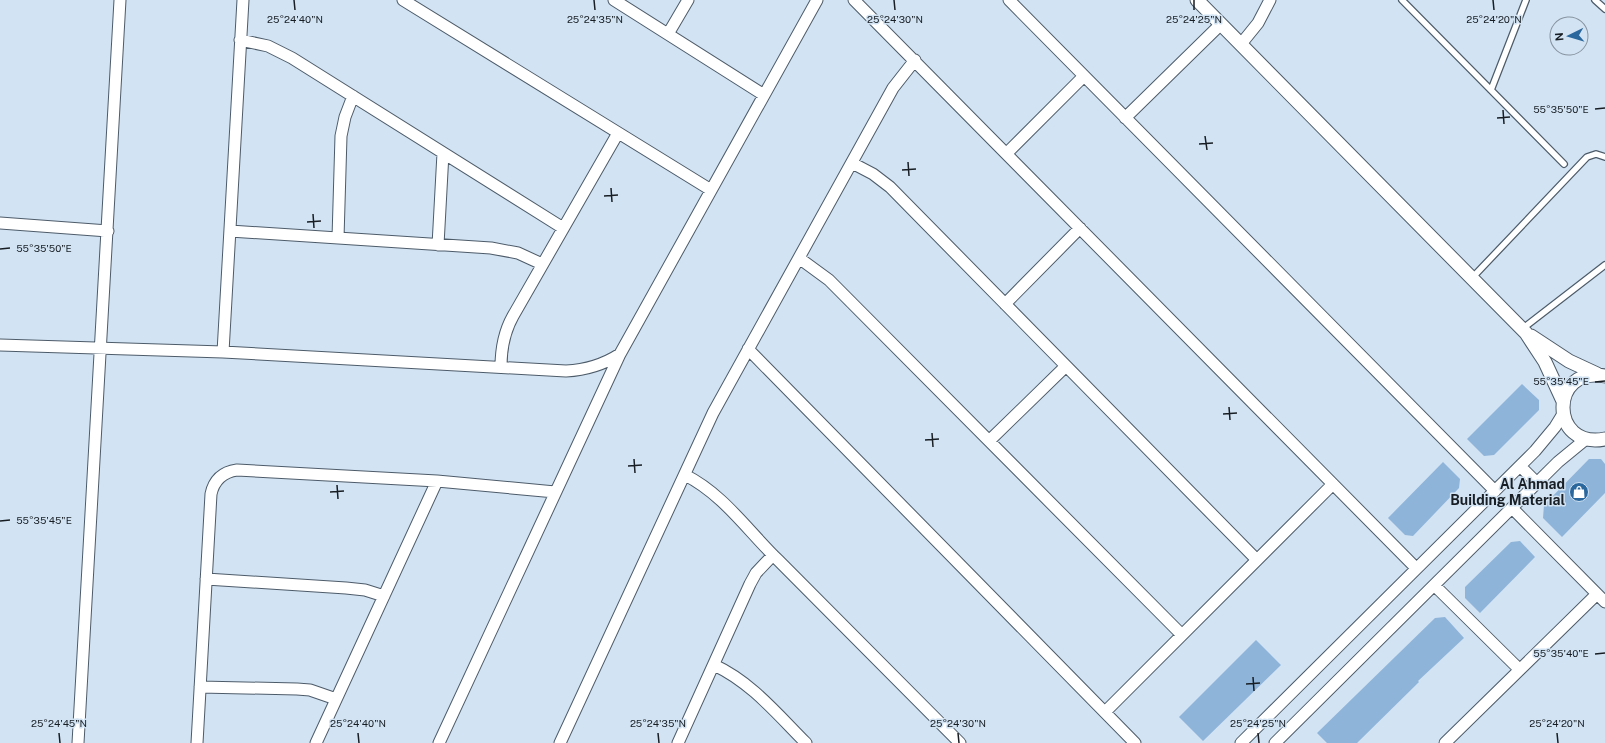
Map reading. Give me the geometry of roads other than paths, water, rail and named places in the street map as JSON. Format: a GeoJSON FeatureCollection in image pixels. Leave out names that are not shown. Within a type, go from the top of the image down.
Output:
{"type":"FeatureCollection","features":[{"type":"Feature","properties":{"kind":"street"},"geometry":{"type":"LineString","coordinates":[[78,743],[120,0]]}},
{"type":"Feature","properties":{"kind":"street"},"geometry":{"type":"LineString","coordinates":[[223,352],[243,0]]}},
{"type":"Feature","properties":{"kind":"street"},"geometry":{"type":"LineString","coordinates":[[403,0],[711,190]]}},
{"type":"Feature","properties":{"kind":"street"},"geometry":{"type":"LineString","coordinates":[[614,0],[764,95]]}},
{"type":"Feature","properties":{"kind":"street"},"geometry":{"type":"LineString","coordinates":[[668,34],[688,0]]}},
{"type":"Feature","properties":{"kind":"street"},"geometry":{"type":"LineString","coordinates":[[439,743],[620,354],[817,0]]}},
{"type":"Feature","properties":{"kind":"street"},"geometry":{"type":"LineString","coordinates":[[854,0],[1416,568]]}},
{"type":"Feature","properties":{"kind":"street"},"geometry":{"type":"LineString","coordinates":[[1009,0],[1495,491]]}},
{"type":"Feature","properties":{"kind":"street"},"geometry":{"type":"LineString","coordinates":[[1197,0],[1524,331],[1545,362],[1563,408],[1565,421],[1574,432],[1598,441]]}},
{"type":"Feature","properties":{"kind":"street"},"geometry":{"type":"LineString","coordinates":[[1241,44],[1258,23],[1270,0]]}},
{"type":"Feature","properties":{"kind":"street"},"geometry":{"type":"LineString","coordinates":[[1125,118],[1221,24]]}},
{"type":"Feature","properties":{"kind":"street"},"geometry":{"type":"LineString","coordinates":[[240,40],[255,42],[280,52],[563,228]]}},
{"type":"Feature","properties":{"kind":"street"},"geometry":{"type":"LineString","coordinates":[[560,743],[713,413],[893,88],[915,60]]}},
{"type":"Feature","properties":{"kind":"street"},"geometry":{"type":"LineString","coordinates":[[1007,153],[1084,76]]}},
{"type":"Feature","properties":{"kind":"street"},"geometry":{"type":"LineString","coordinates":[[338,238],[342,131],[346,112],[353,96]]}},
{"type":"Feature","properties":{"kind":"street"},"geometry":{"type":"LineString","coordinates":[[501,367],[502,346],[508,325],[618,132]]}},
{"type":"Feature","properties":{"kind":"street"},"geometry":{"type":"LineString","coordinates":[[438,245],[443,152]]}},
{"type":"Feature","properties":{"kind":"street"},"geometry":{"type":"LineString","coordinates":[[852,163],[873,174],[890,187],[1257,560]]}},
{"type":"Feature","properties":{"kind":"street"},"geometry":{"type":"LineString","coordinates":[[0,224],[108,231]]}},
{"type":"Feature","properties":{"kind":"street"},"geometry":{"type":"LineString","coordinates":[[1005,304],[1080,228]]}},
{"type":"Feature","properties":{"kind":"street"},"geometry":{"type":"LineString","coordinates":[[230,231],[505,250],[518,253],[542,264]]}},
{"type":"Feature","properties":{"kind":"street"},"geometry":{"type":"LineString","coordinates":[[799,258],[810,264],[829,280],[1182,635]]}},
{"type":"Feature","properties":{"kind":"street"},"geometry":{"type":"LineString","coordinates":[[1524,331],[1569,361],[1601,375]]}},
{"type":"Feature","properties":{"kind":"street"},"geometry":{"type":"LineString","coordinates":[[0,345],[223,352],[578,370],[600,365],[620,354]]}},
{"type":"Feature","properties":{"kind":"street"},"geometry":{"type":"LineString","coordinates":[[748,349],[1135,743]]}},
{"type":"Feature","properties":{"kind":"street"},"geometry":{"type":"LineString","coordinates":[[989,441],[1066,366]]}},
{"type":"Feature","properties":{"kind":"street"},"geometry":{"type":"LineString","coordinates":[[1241,743],[1546,440],[1563,408],[1565,394],[1575,381],[1589,375],[1601,375]]}},
{"type":"Feature","properties":{"kind":"street"},"geometry":{"type":"LineString","coordinates":[[1275,743],[1567,454],[1598,441]]}},
{"type":"Feature","properties":{"kind":"street"},"geometry":{"type":"LineString","coordinates":[[1520,466],[1537,483]]}},
{"type":"Feature","properties":{"kind":"street"},"geometry":{"type":"LineString","coordinates":[[197,743],[211,494],[218,479],[226,473],[237,470],[437,481],[555,492]]}},
{"type":"Feature","properties":{"kind":"street"},"geometry":{"type":"LineString","coordinates":[[685,475],[713,492],[773,555],[960,743]]}},
{"type":"Feature","properties":{"kind":"street"},"geometry":{"type":"LineString","coordinates":[[316,743],[437,481]]}},
{"type":"Feature","properties":{"kind":"street"},"geometry":{"type":"LineString","coordinates":[[1105,712],[1333,484]]}},
{"type":"Feature","properties":{"kind":"street"},"geometry":{"type":"LineString","coordinates":[[1512,508],[1605,602]]}},
{"type":"Feature","properties":{"kind":"street"},"geometry":{"type":"LineString","coordinates":[[678,743],[750,584],[760,568],[773,555]]}},
{"type":"Feature","properties":{"kind":"street"},"geometry":{"type":"LineString","coordinates":[[206,579],[346,588],[365,590],[384,596]]}},
{"type":"Feature","properties":{"kind":"street"},"geometry":{"type":"LineString","coordinates":[[1434,585],[1519,669]]}},
{"type":"Feature","properties":{"kind":"street"},"geometry":{"type":"LineString","coordinates":[[1445,743],[1597,594]]}},
{"type":"Feature","properties":{"kind":"street"},"geometry":{"type":"LineString","coordinates":[[714,665],[734,676],[753,690],[804,742]]}},
{"type":"Feature","properties":{"kind":"street"},"geometry":{"type":"LineString","coordinates":[[200,687],[310,690],[336,699]]}},
{"type":"Feature","properties":{"kind":"lane"},"geometry":{"type":"LineString","coordinates":[[1491,90],[1526,0]]}},
{"type":"Feature","properties":{"kind":"lane"},"geometry":{"type":"LineString","coordinates":[[1595,0],[1605,9]]}},
{"type":"Feature","properties":{"kind":"lane"},"geometry":{"type":"LineString","coordinates":[[1403,1],[1564,164]]}},
{"type":"Feature","properties":{"kind":"lane"},"geometry":{"type":"LineString","coordinates":[[1472,278],[1587,157],[1596,154],[1605,157]]}},
{"type":"Feature","properties":{"kind":"lane"},"geometry":{"type":"LineString","coordinates":[[1524,331],[1605,266]]}},
{"type":"Feature","properties":{"kind":"place","name":"Al Ahmad Building Material"},"geometry":{"type":"Point","coordinates":[1579,492]}}]}
